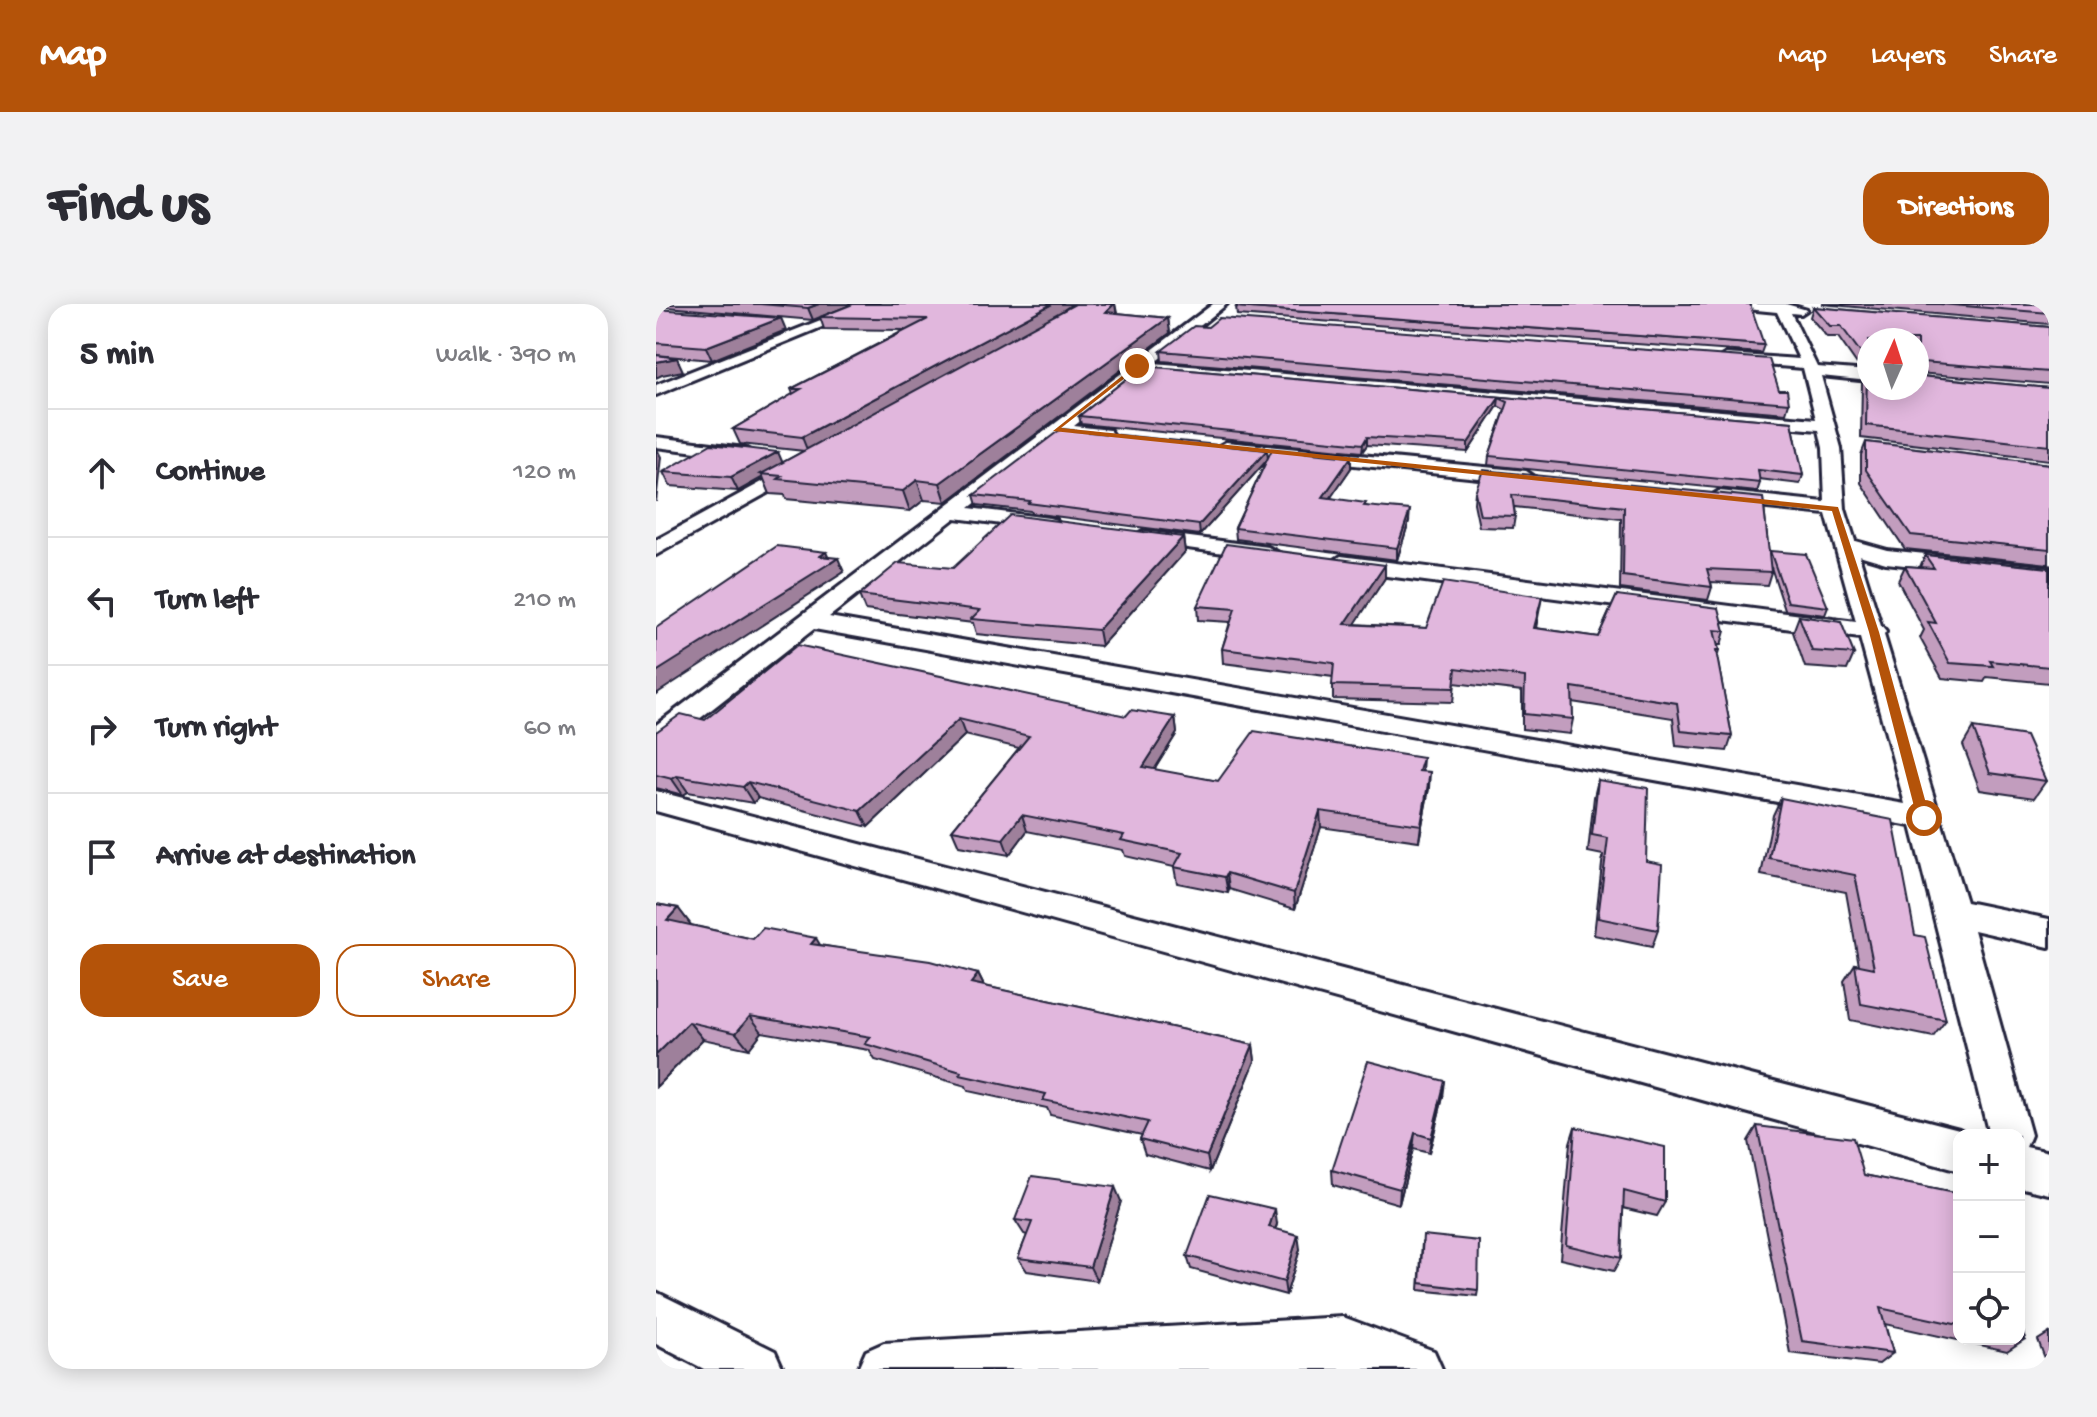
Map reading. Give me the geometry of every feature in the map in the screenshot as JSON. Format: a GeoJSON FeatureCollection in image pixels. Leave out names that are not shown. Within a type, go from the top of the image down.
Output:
{"type":"FeatureCollection","features":[{"type":"Feature","properties":{"kind":"street"},"geometry":{"type":"LineString","coordinates":[[656,390],[872,304]]}},
{"type":"Feature","properties":{"kind":"street"},"geometry":{"type":"LineString","coordinates":[[1736,304],[1781,306],[1813,312]]}},
{"type":"Feature","properties":{"kind":"street"},"geometry":{"type":"LineString","coordinates":[[1781,306],[1810,368],[1836,438],[1835,509],[1874,632],[2008,1129]]}},
{"type":"Feature","properties":{"kind":"street"},"geometry":{"type":"LineString","coordinates":[[656,739],[1137,366],[1215,314]]}},
{"type":"Feature","properties":{"kind":"street"},"geometry":{"type":"LineString","coordinates":[[783,323],[815,326]]}},
{"type":"Feature","properties":{"kind":"street"},"geometry":{"type":"LineString","coordinates":[[1715,358],[1857,374]]}},
{"type":"Feature","properties":{"kind":"street"},"geometry":{"type":"LineString","coordinates":[[684,364],[713,367]]}},
{"type":"Feature","properties":{"kind":"street"},"geometry":{"type":"LineString","coordinates":[[1137,366],[1836,438]]}},
{"type":"Feature","properties":{"kind":"street"},"geometry":{"type":"LineString","coordinates":[[1055,429],[1118,436]]}},
{"type":"Feature","properties":{"kind":"street"},"geometry":{"type":"LineString","coordinates":[[656,442],[773,456],[819,457],[656,549]]}},
{"type":"Feature","properties":{"kind":"street"},"geometry":{"type":"LineString","coordinates":[[1211,445],[1539,479]]}},
{"type":"Feature","properties":{"kind":"street"},"geometry":{"type":"LineString","coordinates":[[1695,494],[1835,509]]}},
{"type":"Feature","properties":{"kind":"street"},"geometry":{"type":"LineString","coordinates":[[952,512],[1077,528]]}},
{"type":"Feature","properties":{"kind":"street"},"geometry":{"type":"LineString","coordinates":[[1124,534],[1296,557]]}},
{"type":"Feature","properties":{"kind":"street"},"geometry":{"type":"LineString","coordinates":[[1847,545],[1886,556],[2049,574]]}},
{"type":"Feature","properties":{"kind":"street"},"geometry":{"type":"LineString","coordinates":[[1327,561],[1874,632]]}},
{"type":"Feature","properties":{"kind":"street"},"geometry":{"type":"LineString","coordinates":[[808,621],[1924,818]]}},
{"type":"Feature","properties":{"kind":"street"},"geometry":{"type":"LineString","coordinates":[[656,801],[1953,1148]]}},
{"type":"Feature","properties":{"kind":"street"},"geometry":{"type":"LineString","coordinates":[[1952,912],[2049,933]]}},
{"type":"Feature","properties":{"kind":"street"},"geometry":{"type":"LineString","coordinates":[[2025,1167],[2049,1173]]}},
{"type":"Feature","properties":{"kind":"street"},"geometry":{"type":"LineString","coordinates":[[656,1317],[757,1369]]}},
{"type":"Feature","properties":{"kind":"street"},"geometry":{"type":"LineString","coordinates":[[884,1369],[1338,1356],[1416,1369]]}},
{"type":"Feature","properties":{"kind":"building"},"geometry":{"type":"Polygon","coordinates":[[[760,304],[819,304],[808,308],[760,304]]]}},
{"type":"Feature","properties":{"kind":"building"},"geometry":{"type":"Polygon","coordinates":[[[853,304],[1052,304],[802,437],[733,429],[801,389],[791,389],[928,319],[820,317],[853,304]]]}},
{"type":"Feature","properties":{"kind":"building"},"geometry":{"type":"Polygon","coordinates":[[[1075,304],[1114,304],[1106,312],[1168,318],[940,483],[917,480],[903,491],[778,479],[782,476],[761,474],[1075,304]]]}},
{"type":"Feature","properties":{"kind":"building"},"geometry":{"type":"Polygon","coordinates":[[[1238,304],[1750,304],[1764,345],[1236,307],[1238,304]]]}},
{"type":"Feature","properties":{"kind":"building"},"geometry":{"type":"Polygon","coordinates":[[[1940,304],[2049,304],[2049,313],[1940,304]]]}},
{"type":"Feature","properties":{"kind":"building"},"geometry":{"type":"Polygon","coordinates":[[[1813,307],[2049,327],[2049,372],[1929,363],[1929,328],[1857,328],[1857,348],[1841,326],[1830,326],[1813,307]]]}},
{"type":"Feature","properties":{"kind":"building"},"geometry":{"type":"Polygon","coordinates":[[[656,309],[781,318],[706,347],[656,343],[656,309]]]}},
{"type":"Feature","properties":{"kind":"building"},"geometry":{"type":"Polygon","coordinates":[[[1219,318],[1769,359],[1779,390],[1787,390],[1789,403],[1161,351],[1194,326],[1208,327],[1219,318]]]}},
{"type":"Feature","properties":{"kind":"building"},"geometry":{"type":"Polygon","coordinates":[[[656,355],[677,358],[656,362],[656,355]]]}},
{"type":"Feature","properties":{"kind":"building"},"geometry":{"type":"Polygon","coordinates":[[[1143,366],[1792,422],[1803,475],[1758,470],[1760,483],[1489,456],[1508,402],[1499,398],[1468,443],[1367,437],[1363,444],[1079,416],[1143,366]]]}},
{"type":"Feature","properties":{"kind":"building"},"geometry":{"type":"Polygon","coordinates":[[[1929,377],[2049,388],[2049,446],[1866,425],[1866,400],[1929,400],[1929,377]]]}},
{"type":"Feature","properties":{"kind":"building"},"geometry":{"type":"Polygon","coordinates":[[[1061,429],[1267,450],[1199,525],[974,495],[1061,429]]]}},
{"type":"Feature","properties":{"kind":"building"},"geometry":{"type":"Polygon","coordinates":[[[1866,442],[2049,464],[2049,549],[1911,535],[1866,470],[1866,442]]]}},
{"type":"Feature","properties":{"kind":"building"},"geometry":{"type":"Polygon","coordinates":[[[711,444],[778,452],[731,477],[663,472],[711,444]]]}},
{"type":"Feature","properties":{"kind":"building"},"geometry":{"type":"Polygon","coordinates":[[[1272,449],[1351,457],[1323,497],[1366,503],[1364,506],[1410,510],[1397,548],[1235,528],[1272,449]]]}},
{"type":"Feature","properties":{"kind":"building"},"geometry":{"type":"Polygon","coordinates":[[[1483,470],[1763,498],[1771,572],[1707,569],[1712,587],[1623,576],[1624,507],[1512,495],[1515,516],[1480,515],[1475,492],[1483,470]]]}},
{"type":"Feature","properties":{"kind":"building"},"geometry":{"type":"Polygon","coordinates":[[[1010,515],[1183,537],[1098,630],[971,619],[980,610],[859,595],[898,563],[953,568],[1010,515]]]}},
{"type":"Feature","properties":{"kind":"building"},"geometry":{"type":"Polygon","coordinates":[[[1226,544],[1385,565],[1345,624],[1426,628],[1443,582],[1542,597],[1534,628],[1598,637],[1617,595],[1719,608],[1725,631],[1714,630],[1719,651],[1716,651],[1732,736],[1681,731],[1677,703],[1572,687],[1573,719],[1524,714],[1525,677],[1456,668],[1454,688],[1332,685],[1334,663],[1222,649],[1235,609],[1197,606],[1226,544]]]}},
{"type":"Feature","properties":{"kind":"building"},"geometry":{"type":"Polygon","coordinates":[[[777,546],[826,552],[820,556],[838,558],[656,672],[656,628],[777,546]]]}},
{"type":"Feature","properties":{"kind":"building"},"geometry":{"type":"Polygon","coordinates":[[[1770,551],[1806,554],[1828,607],[1788,602],[1770,551]]]}},
{"type":"Feature","properties":{"kind":"building"},"geometry":{"type":"Polygon","coordinates":[[[1925,555],[2049,568],[2049,667],[1990,661],[1993,666],[1950,663],[1928,622],[1936,623],[1905,566],[1934,568],[1925,555]]]}},
{"type":"Feature","properties":{"kind":"building"},"geometry":{"type":"Polygon","coordinates":[[[1799,616],[1841,622],[1854,654],[1812,651],[1799,616]]]}},
{"type":"Feature","properties":{"kind":"building"},"geometry":{"type":"Polygon","coordinates":[[[797,645],[1126,716],[1131,710],[1175,717],[1143,767],[1218,781],[1254,731],[1423,758],[1419,771],[1430,772],[1421,825],[1320,811],[1294,893],[1227,873],[1225,877],[1174,867],[1182,853],[1121,840],[1124,835],[1022,815],[1003,839],[952,830],[1029,736],[959,719],[860,811],[748,782],[743,787],[656,775],[656,732],[681,714],[705,720],[797,645]]]}},
{"type":"Feature","properties":{"kind":"building"},"geometry":{"type":"Polygon","coordinates":[[[1973,728],[2026,736],[2046,781],[1990,773],[1973,728]]]}},
{"type":"Feature","properties":{"kind":"building"},"geometry":{"type":"Polygon","coordinates":[[[1598,780],[1648,788],[1646,861],[1662,864],[1658,930],[1598,918],[1608,838],[1592,835],[1598,780]]]}},
{"type":"Feature","properties":{"kind":"building"},"geometry":{"type":"Polygon","coordinates":[[[1781,798],[1893,820],[1915,935],[1925,937],[1946,1020],[1861,1004],[1855,964],[1874,968],[1855,875],[1769,858],[1781,798]]]}},
{"type":"Feature","properties":{"kind":"building"},"geometry":{"type":"Polygon","coordinates":[[[656,904],[678,908],[667,920],[753,939],[763,928],[816,938],[811,944],[930,961],[978,974],[971,983],[1253,1045],[1207,1156],[1140,1139],[1148,1122],[1043,1100],[1046,1094],[960,1075],[961,1072],[865,1044],[871,1037],[750,1016],[736,1033],[689,1022],[656,1055],[656,904]]]}},
{"type":"Feature","properties":{"kind":"building"},"geometry":{"type":"Polygon","coordinates":[[[1368,1061],[1445,1081],[1431,1138],[1415,1133],[1400,1189],[1332,1170],[1368,1061]]]}},
{"type":"Feature","properties":{"kind":"building"},"geometry":{"type":"Polygon","coordinates":[[[1757,1126],[1853,1138],[1864,1175],[1953,1193],[1953,1324],[1880,1308],[1893,1353],[1802,1341],[1757,1126]]]}},
{"type":"Feature","properties":{"kind":"building"},"geometry":{"type":"Polygon","coordinates":[[[1575,1127],[1665,1147],[1665,1202],[1624,1191],[1621,1258],[1566,1245],[1575,1127]]]}},
{"type":"Feature","properties":{"kind":"building"},"geometry":{"type":"Polygon","coordinates":[[[1032,1176],[1115,1187],[1090,1267],[1018,1258],[1032,1222],[1015,1220],[1032,1176]]]}},
{"type":"Feature","properties":{"kind":"building"},"geometry":{"type":"Polygon","coordinates":[[[1210,1194],[1275,1209],[1269,1227],[1298,1235],[1284,1282],[1187,1256],[1210,1194]]]}},
{"type":"Feature","properties":{"kind":"building"},"geometry":{"type":"Polygon","coordinates":[[[1423,1235],[1479,1241],[1478,1290],[1420,1283],[1423,1235]]]}},
{"type":"Feature","properties":{"kind":"route"},"geometry":{"type":"LineString","coordinates":[[1137,366],[1055,429],[1835,509],[1874,632],[1924,818]]}}]}
